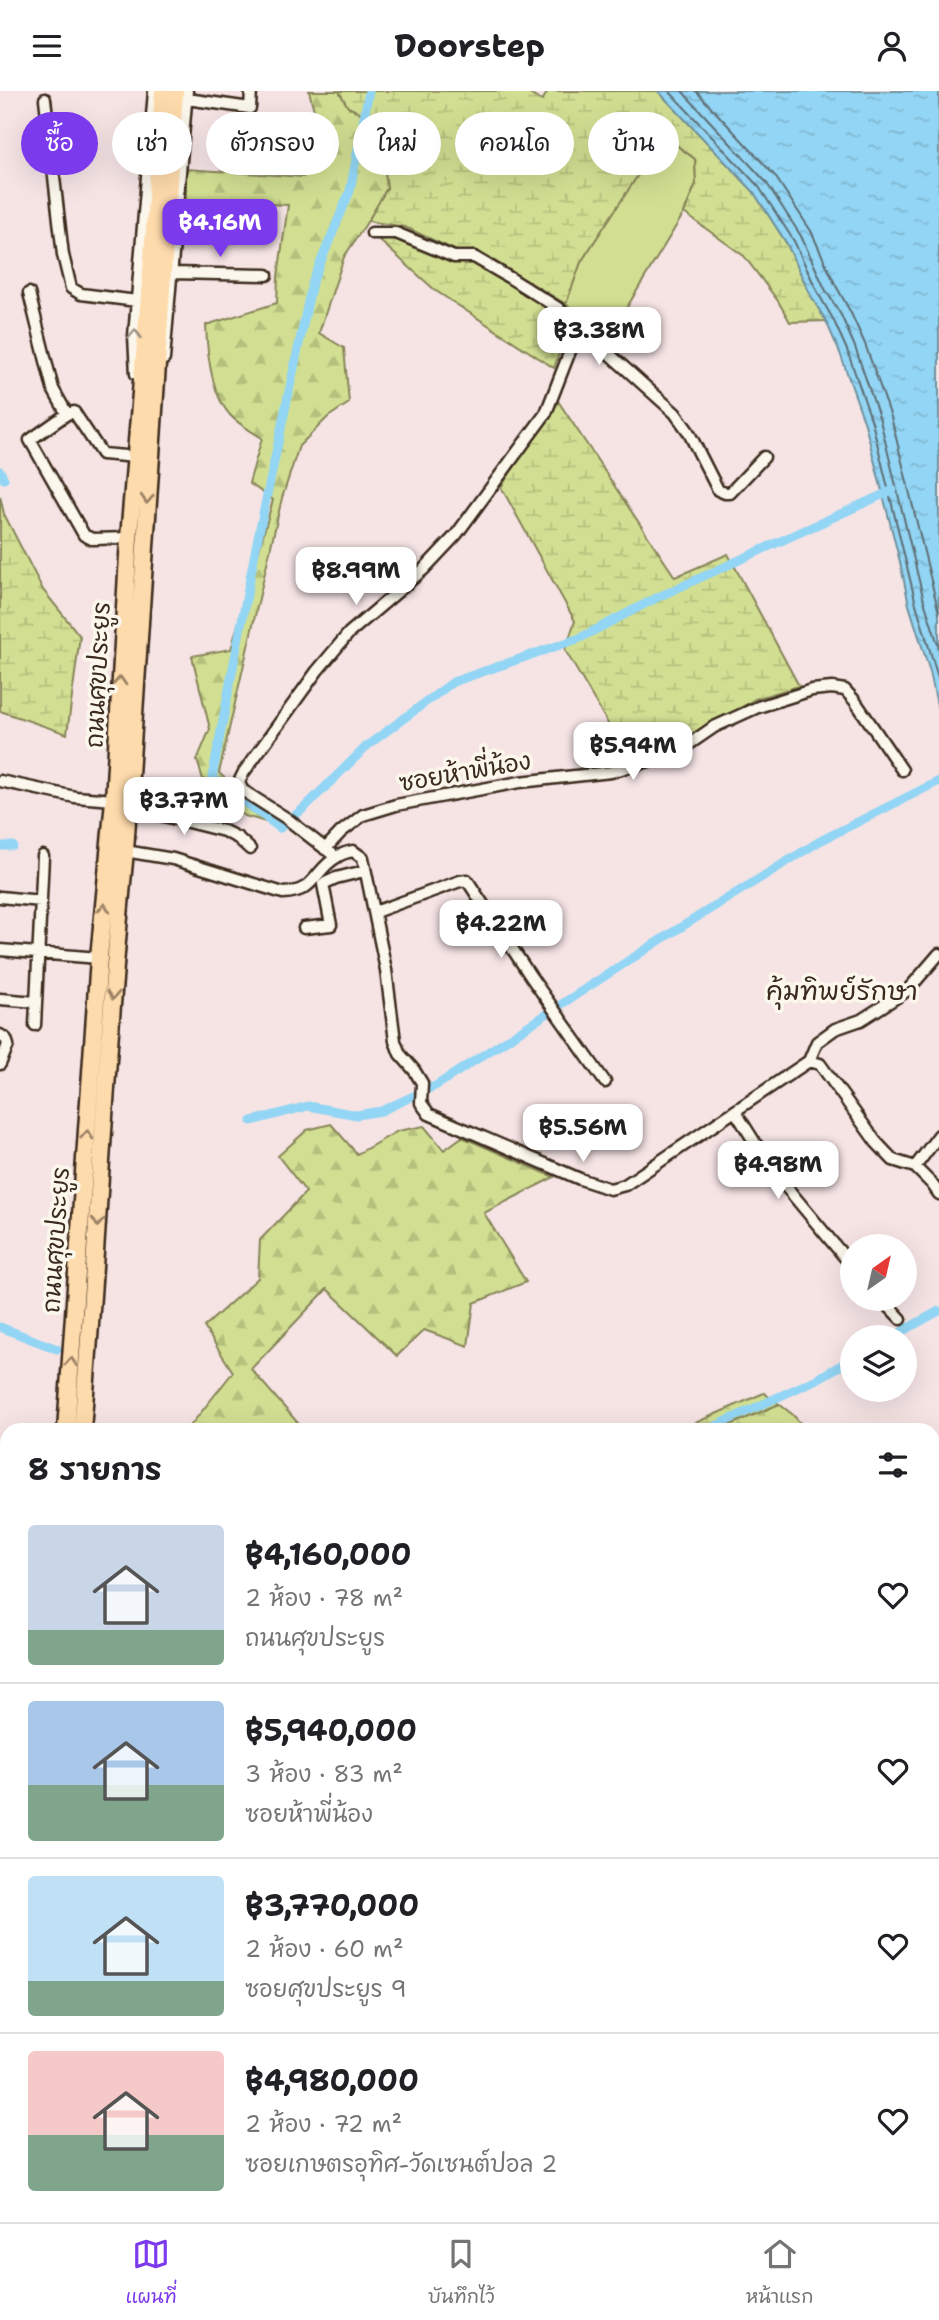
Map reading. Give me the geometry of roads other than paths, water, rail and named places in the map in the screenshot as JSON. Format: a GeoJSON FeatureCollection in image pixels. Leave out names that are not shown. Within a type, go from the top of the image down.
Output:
{"type":"FeatureCollection","features":[{"type":"Feature","properties":{"kind":"main road","name":"ถนนศุขประยูร"},"geometry":{"type":"LineString","coordinates":[[163,91],[163,264]]}},
{"type":"Feature","properties":{"kind":"main road","name":"ถนนศุขประยูร"},"geometry":{"type":"LineString","coordinates":[[67,1423],[121,804],[145,427],[183,94]]}},
{"type":"Feature","properties":{"kind":"main road","name":"ถนนศุขประยูร"},"geometry":{"type":"LineString","coordinates":[[83,1423],[103,1160],[107,958],[125,851],[121,804],[129,538],[137,457],[145,427]]}},
{"type":"Feature","properties":{"kind":"street"},"geometry":{"type":"LineString","coordinates":[[145,427],[134,336],[153,91]]}},
{"type":"Feature","properties":{"kind":"street"},"geometry":{"type":"LineString","coordinates":[[183,94],[204,96],[250,108],[251,91]]}},
{"type":"Feature","properties":{"kind":"street"},"geometry":{"type":"LineString","coordinates":[[45,99],[63,255],[71,289],[81,294],[137,301]]}},
{"type":"Feature","properties":{"kind":"street"},"geometry":{"type":"LineString","coordinates":[[372,233],[396,233],[454,257],[474,257],[558,308],[675,413],[688,431],[718,489],[730,493],[764,457]]}},
{"type":"Feature","properties":{"kind":"street"},"geometry":{"type":"LineString","coordinates":[[163,264],[267,275]]}},
{"type":"Feature","properties":{"kind":"street"},"geometry":{"type":"LineString","coordinates":[[29,293],[53,389],[67,414]]}},
{"type":"Feature","properties":{"kind":"street"},"geometry":{"type":"LineString","coordinates":[[336,857],[286,818],[243,790],[239,782],[317,671],[349,633],[423,571],[456,535],[546,413],[579,328]]}},
{"type":"Feature","properties":{"kind":"street"},"geometry":{"type":"LineString","coordinates":[[129,538],[92,539],[84,535],[30,440],[72,412],[104,456],[137,457]]}},
{"type":"Feature","properties":{"kind":"street","name":"ซอยห้าพี่น้อง"},"geometry":{"type":"LineString","coordinates":[[326,849],[341,832],[363,815],[396,805],[520,782],[611,772],[676,753],[714,727],[758,707],[812,690],[845,690],[902,770]]}},
{"type":"Feature","properties":{"kind":"street"},"geometry":{"type":"LineString","coordinates":[[0,781],[121,804],[224,831],[250,849]]}},
{"type":"Feature","properties":{"kind":"street"},"geometry":{"type":"LineString","coordinates":[[125,851],[173,859],[283,893],[298,893],[320,880],[364,871]]}},
{"type":"Feature","properties":{"kind":"street"},"geometry":{"type":"LineString","coordinates":[[304,928],[331,925],[320,880],[336,857],[353,851],[359,853],[363,858],[375,912],[395,1041],[400,1054],[422,1083],[421,1104],[429,1114],[580,1179],[610,1189],[625,1185],[809,1061],[817,1042],[835,1029],[861,1020],[908,990],[939,954]]}},
{"type":"Feature","properties":{"kind":"street"},"geometry":{"type":"LineString","coordinates":[[35,1025],[43,856]]}},
{"type":"Feature","properties":{"kind":"street"},"geometry":{"type":"LineString","coordinates":[[375,912],[467,880],[530,977],[605,1082]]}},
{"type":"Feature","properties":{"kind":"street"},"geometry":{"type":"LineString","coordinates":[[0,897],[41,901]]}},
{"type":"Feature","properties":{"kind":"street"},"geometry":{"type":"LineString","coordinates":[[0,950],[107,958]]}},
{"type":"Feature","properties":{"kind":"street"},"geometry":{"type":"LineString","coordinates":[[0,999],[36,1002]]}},
{"type":"Feature","properties":{"kind":"street"},"geometry":{"type":"LineString","coordinates":[[0,1035],[6,1039],[8,1045],[0,1064]]}},
{"type":"Feature","properties":{"kind":"street"},"geometry":{"type":"LineString","coordinates":[[809,1061],[820,1065],[876,1142],[893,1160],[915,1167],[939,1194]]}},
{"type":"Feature","properties":{"kind":"street"},"geometry":{"type":"LineString","coordinates":[[735,1111],[773,1171],[840,1252]]}},
{"type":"Feature","properties":{"kind":"street"},"geometry":{"type":"LineString","coordinates":[[915,1167],[939,1135]]}},
{"type":"Feature","properties":{"kind":"street"},"geometry":{"type":"LineString","coordinates":[[893,1311],[901,1319]]}},
{"type":"Feature","properties":{"kind":"water"},"geometry":{"type":"Polygon","coordinates":[[[658,91],[939,91],[939,714],[930,672],[909,605],[865,424],[840,353],[787,244],[753,191],[658,91]]]}},
{"type":"Feature","properties":{"kind":"waterway"},"geometry":{"type":"LineString","coordinates":[[369,91],[350,191],[312,283],[256,547],[212,778],[280,828],[368,745],[453,682],[580,638],[658,597],[893,490]]}},
{"type":"Feature","properties":{"kind":"waterway"},"geometry":{"type":"LineString","coordinates":[[0,471],[4,479]]}},
{"type":"Feature","properties":{"kind":"waterway"},"geometry":{"type":"LineString","coordinates":[[252,1121],[308,1106],[357,1115],[381,1111],[437,1085],[665,937],[820,841],[939,781]]}},
{"type":"Feature","properties":{"kind":"waterway"},"geometry":{"type":"LineString","coordinates":[[0,846],[13,846]]}},
{"type":"Feature","properties":{"kind":"waterway"},"geometry":{"type":"LineString","coordinates":[[914,1325],[939,1311]]}},
{"type":"Feature","properties":{"kind":"waterway"},"geometry":{"type":"LineString","coordinates":[[0,1327],[57,1349]]}},
{"type":"Feature","properties":{"kind":"waterway"},"geometry":{"type":"LineString","coordinates":[[722,1423],[840,1366]]}},
{"type":"Feature","properties":{"kind":"district","name":"คุ้มทิพย์รักษา"},"geometry":{"type":"Point","coordinates":[842,990]}}]}
